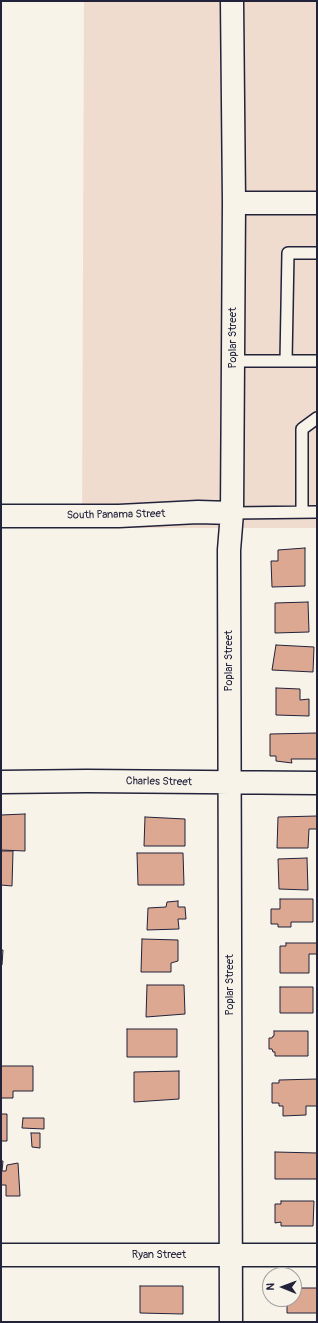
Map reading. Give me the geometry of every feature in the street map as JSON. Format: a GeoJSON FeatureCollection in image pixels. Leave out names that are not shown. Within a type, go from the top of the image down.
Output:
{"type":"FeatureCollection","features":[{"type":"Feature","properties":{"kind":"street","name":"Poplar Street"},"geometry":{"type":"LineString","coordinates":[[231,1322],[229,550],[232,513],[234,203],[232,1]]}},
{"type":"Feature","properties":{"kind":"street"},"geometry":{"type":"LineString","coordinates":[[234,203],[317,203]]}},
{"type":"Feature","properties":{"kind":"street","name":"South Panama Street"},"geometry":{"type":"LineString","coordinates":[[1,516],[119,516],[198,512],[232,513]]}},
{"type":"Feature","properties":{"kind":"street","name":"Charles Street"},"geometry":{"type":"LineString","coordinates":[[1,782],[87,781],[317,783]]}},
{"type":"Feature","properties":{"kind":"street","name":"Ryan Street"},"geometry":{"type":"LineString","coordinates":[[1,1255],[317,1255]]}},
{"type":"Feature","properties":{"kind":"lane"},"geometry":{"type":"LineString","coordinates":[[286,361],[288,253],[317,253]]}},
{"type":"Feature","properties":{"kind":"lane"},"geometry":{"type":"LineString","coordinates":[[232,361],[317,361]]}},
{"type":"Feature","properties":{"kind":"lane"},"geometry":{"type":"LineString","coordinates":[[302,512],[302,429],[317,418]]}},
{"type":"Feature","properties":{"kind":"lane"},"geometry":{"type":"LineString","coordinates":[[232,513],[317,512]]}},
{"type":"Feature","properties":{"kind":"shaded area"},"geometry":{"type":"Polygon","coordinates":[[[84,1],[317,1],[317,528],[82,528],[84,1]]]}},
{"type":"Feature","properties":{"kind":"building"},"geometry":{"type":"Polygon","coordinates":[[[305,548],[305,586],[272,587],[271,561],[278,561],[278,550],[305,548]]]}},
{"type":"Feature","properties":{"kind":"building"},"geometry":{"type":"Polygon","coordinates":[[[308,602],[309,632],[275,633],[275,603],[308,602]]]}},
{"type":"Feature","properties":{"kind":"building"},"geometry":{"type":"Polygon","coordinates":[[[276,645],[314,647],[313,672],[272,670],[276,645]]]}},
{"type":"Feature","properties":{"kind":"building"},"geometry":{"type":"Polygon","coordinates":[[[276,688],[300,689],[300,700],[309,699],[309,716],[276,715],[276,688]]]}},
{"type":"Feature","properties":{"kind":"building"},"geometry":{"type":"Polygon","coordinates":[[[317,733],[317,759],[291,759],[292,763],[276,761],[276,756],[270,756],[270,734],[317,733]]]}},
{"type":"Feature","properties":{"kind":"building"},"geometry":{"type":"Polygon","coordinates":[[[25,814],[25,851],[1,850],[1,815],[25,814]]]}},
{"type":"Feature","properties":{"kind":"building"},"geometry":{"type":"Polygon","coordinates":[[[317,816],[317,829],[309,829],[308,848],[277,848],[278,817],[317,816]]]}},
{"type":"Feature","properties":{"kind":"building"},"geometry":{"type":"Polygon","coordinates":[[[145,817],[185,819],[185,846],[144,846],[145,817]]]}},
{"type":"Feature","properties":{"kind":"building"},"geometry":{"type":"Polygon","coordinates":[[[1,851],[13,851],[12,886],[1,885],[1,851]]]}},
{"type":"Feature","properties":{"kind":"building"},"geometry":{"type":"Polygon","coordinates":[[[137,853],[183,853],[184,885],[138,885],[137,853]]]}},
{"type":"Feature","properties":{"kind":"building"},"geometry":{"type":"Polygon","coordinates":[[[307,858],[308,890],[279,889],[278,859],[307,858]]]}},
{"type":"Feature","properties":{"kind":"building"},"geometry":{"type":"Polygon","coordinates":[[[280,899],[313,899],[313,922],[291,922],[291,927],[278,927],[278,924],[271,924],[271,909],[280,909],[280,899]]]}},
{"type":"Feature","properties":{"kind":"building"},"geometry":{"type":"Polygon","coordinates":[[[178,901],[178,907],[185,907],[186,919],[178,919],[179,929],[147,930],[148,908],[166,907],[167,902],[178,901]]]}},
{"type":"Feature","properties":{"kind":"building"},"geometry":{"type":"Polygon","coordinates":[[[142,939],[178,940],[178,961],[171,963],[171,972],[141,972],[142,939]]]}},
{"type":"Feature","properties":{"kind":"building"},"geometry":{"type":"Polygon","coordinates":[[[286,943],[317,943],[317,954],[309,954],[309,973],[280,973],[280,946],[286,946],[286,943]]]}},
{"type":"Feature","properties":{"kind":"building"},"geometry":{"type":"Polygon","coordinates":[[[1,950],[3,950],[2,965],[1,965],[1,950]]]}},
{"type":"Feature","properties":{"kind":"building"},"geometry":{"type":"Polygon","coordinates":[[[147,985],[184,985],[185,1014],[146,1017],[147,985]]]}},
{"type":"Feature","properties":{"kind":"building"},"geometry":{"type":"Polygon","coordinates":[[[280,987],[313,987],[313,1013],[280,1013],[280,987]]]}},
{"type":"Feature","properties":{"kind":"building"},"geometry":{"type":"Polygon","coordinates":[[[127,1029],[177,1029],[177,1057],[127,1057],[127,1029]]]}},
{"type":"Feature","properties":{"kind":"building"},"geometry":{"type":"Polygon","coordinates":[[[274,1031],[308,1031],[308,1056],[275,1056],[275,1052],[273,1052],[272,1049],[269,1049],[269,1038],[274,1036],[274,1031]]]}},
{"type":"Feature","properties":{"kind":"building"},"geometry":{"type":"Polygon","coordinates":[[[1,1066],[33,1066],[33,1091],[13,1091],[13,1098],[1,1098],[1,1066]]]}},
{"type":"Feature","properties":{"kind":"building"},"geometry":{"type":"Polygon","coordinates":[[[179,1071],[179,1099],[134,1102],[134,1072],[179,1071]]]}},
{"type":"Feature","properties":{"kind":"building"},"geometry":{"type":"Polygon","coordinates":[[[317,1079],[317,1106],[306,1106],[306,1115],[283,1116],[283,1106],[279,1106],[279,1103],[272,1103],[272,1083],[279,1083],[279,1080],[317,1079]]]}},
{"type":"Feature","properties":{"kind":"building"},"geometry":{"type":"Polygon","coordinates":[[[1,1114],[7,1114],[7,1141],[1,1141],[1,1114]]]}},
{"type":"Feature","properties":{"kind":"building"},"geometry":{"type":"Polygon","coordinates":[[[23,1118],[44,1118],[44,1129],[22,1128],[23,1118]]]}},
{"type":"Feature","properties":{"kind":"building"},"geometry":{"type":"Polygon","coordinates":[[[31,1133],[40,1133],[40,1148],[32,1147],[31,1133]]]}},
{"type":"Feature","properties":{"kind":"building"},"geometry":{"type":"Polygon","coordinates":[[[275,1152],[317,1153],[317,1179],[275,1179],[275,1152]]]}},
{"type":"Feature","properties":{"kind":"building"},"geometry":{"type":"Polygon","coordinates":[[[1,1161],[3,1161],[2,1171],[6,1171],[7,1165],[18,1163],[20,1196],[6,1196],[6,1185],[1,1185],[1,1161]]]}},
{"type":"Feature","properties":{"kind":"building"},"geometry":{"type":"Polygon","coordinates":[[[281,1201],[314,1201],[313,1226],[281,1226],[281,1222],[275,1223],[275,1204],[281,1204],[281,1201]]]}},
{"type":"Feature","properties":{"kind":"building"},"geometry":{"type":"Polygon","coordinates":[[[140,1286],[183,1286],[183,1314],[140,1313],[140,1286]]]}},
{"type":"Feature","properties":{"kind":"building"},"geometry":{"type":"Polygon","coordinates":[[[302,1288],[317,1288],[317,1313],[287,1313],[287,1307],[302,1307],[302,1288]]]}}]}
